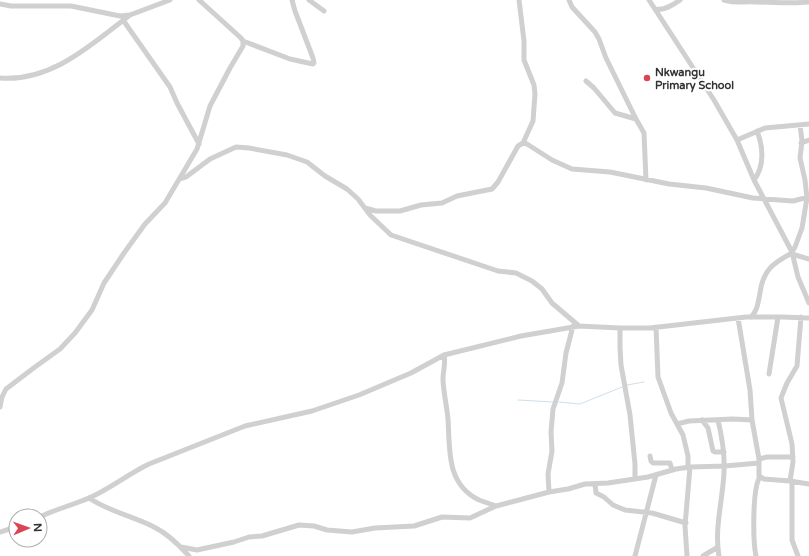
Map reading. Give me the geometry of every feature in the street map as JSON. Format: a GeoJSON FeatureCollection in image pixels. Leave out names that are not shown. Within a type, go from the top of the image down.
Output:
{"type":"FeatureCollection","features":[{"type":"Feature","properties":{"kind":"street"},"geometry":{"type":"LineString","coordinates":[[0,4],[10,6],[71,6],[120,16],[130,15],[170,0]]}},
{"type":"Feature","properties":{"kind":"street"},"geometry":{"type":"LineString","coordinates":[[199,0],[243,41],[290,59],[313,64],[313,58],[292,0]]}},
{"type":"Feature","properties":{"kind":"street"},"geometry":{"type":"LineString","coordinates":[[308,0],[324,11]]}},
{"type":"Feature","properties":{"kind":"street"},"geometry":{"type":"LineString","coordinates":[[365,208],[376,211],[400,211],[421,205],[442,203],[457,196],[492,189],[498,182],[518,146],[523,143],[533,121],[535,94],[532,79],[524,60],[524,41],[519,0]]}},
{"type":"Feature","properties":{"kind":"street"},"geometry":{"type":"LineString","coordinates":[[569,0],[572,7],[595,32],[599,39],[606,58],[644,133],[646,180]]}},
{"type":"Feature","properties":{"kind":"street"},"geometry":{"type":"LineString","coordinates":[[649,0],[714,100],[737,140],[754,180],[792,253],[798,277],[809,303]]}},
{"type":"Feature","properties":{"kind":"street"},"geometry":{"type":"LineString","coordinates":[[655,9],[658,10],[664,8],[680,0]]}},
{"type":"Feature","properties":{"kind":"street"},"geometry":{"type":"LineString","coordinates":[[724,0],[743,3],[756,2],[789,4],[809,2]]}},
{"type":"Feature","properties":{"kind":"street"},"geometry":{"type":"LineString","coordinates":[[0,78],[25,78],[69,61],[130,15]]}},
{"type":"Feature","properties":{"kind":"street"},"geometry":{"type":"LineString","coordinates":[[123,20],[170,88],[199,144]]}},
{"type":"Feature","properties":{"kind":"street"},"geometry":{"type":"LineString","coordinates":[[0,406],[2,397],[6,390],[60,349],[85,320],[92,310],[104,283],[142,228],[165,203],[197,149],[210,106],[241,49],[243,41]]}},
{"type":"Feature","properties":{"kind":"street"},"geometry":{"type":"LineString","coordinates":[[586,81],[615,113],[636,119]]}},
{"type":"Feature","properties":{"kind":"street"},"geometry":{"type":"LineString","coordinates":[[737,140],[757,131],[771,127],[809,124]]}},
{"type":"Feature","properties":{"kind":"street"},"geometry":{"type":"LineString","coordinates":[[752,317],[757,307],[761,287],[768,270],[776,262],[792,253],[802,228],[808,197],[800,158],[800,125]]}},
{"type":"Feature","properties":{"kind":"street"},"geometry":{"type":"LineString","coordinates":[[754,180],[762,162],[761,143],[757,131]]}},
{"type":"Feature","properties":{"kind":"street"},"geometry":{"type":"LineString","coordinates":[[801,143],[809,140]]}},
{"type":"Feature","properties":{"kind":"street"},"geometry":{"type":"LineString","coordinates":[[523,143],[552,160],[572,169],[610,172],[646,180],[702,188],[753,198],[793,201],[808,197]]}},
{"type":"Feature","properties":{"kind":"street"},"geometry":{"type":"LineString","coordinates":[[180,179],[186,177],[210,159],[236,147],[287,155],[307,162],[325,176],[347,189],[391,235],[498,271],[516,273],[527,278],[542,289],[552,303],[579,326]]}},
{"type":"Feature","properties":{"kind":"street"},"geometry":{"type":"LineString","coordinates":[[792,253],[809,259]]}},
{"type":"Feature","properties":{"kind":"street"},"geometry":{"type":"LineString","coordinates":[[48,513],[89,498],[149,464],[245,426],[312,412],[359,396],[411,373],[444,355],[521,336],[573,326],[620,328],[656,327],[752,317],[809,318]]}},
{"type":"Feature","properties":{"kind":"street"},"geometry":{"type":"LineString","coordinates":[[770,374],[778,317]]}},
{"type":"Feature","properties":{"kind":"street"},"geometry":{"type":"LineString","coordinates":[[798,556],[792,540],[791,481],[793,457],[791,436],[781,398],[787,383],[797,366],[801,317]]}},
{"type":"Feature","properties":{"kind":"street"},"geometry":{"type":"LineString","coordinates":[[738,318],[750,390],[752,420],[759,461],[760,477],[756,486],[754,515],[754,541],[756,556]]}},
{"type":"Feature","properties":{"kind":"street"},"geometry":{"type":"LineString","coordinates":[[548,492],[553,409],[562,383],[566,353],[573,326]]}},
{"type":"Feature","properties":{"kind":"street"},"geometry":{"type":"LineString","coordinates":[[656,327],[658,377],[671,414],[681,430],[686,445],[689,467],[685,542],[687,556]]}},
{"type":"Feature","properties":{"kind":"street"},"geometry":{"type":"LineString","coordinates":[[620,328],[623,382],[630,415],[635,479]]}},
{"type":"Feature","properties":{"kind":"street"},"geometry":{"type":"LineString","coordinates":[[444,355],[445,361],[443,379],[448,418],[451,463],[458,482],[465,490],[478,500],[496,506]]}},
{"type":"Feature","properties":{"kind":"street"},"geometry":{"type":"LineString","coordinates":[[677,424],[685,421],[702,420],[752,420]]}},
{"type":"Feature","properties":{"kind":"street"},"geometry":{"type":"LineString","coordinates":[[702,420],[708,428],[713,450],[715,452],[724,452]]}},
{"type":"Feature","properties":{"kind":"street"},"geometry":{"type":"LineString","coordinates":[[718,420],[724,452],[719,516],[719,556]]}},
{"type":"Feature","properties":{"kind":"street"},"geometry":{"type":"LineString","coordinates":[[650,456],[653,463],[670,463],[672,470]]}},
{"type":"Feature","properties":{"kind":"street"},"geometry":{"type":"LineString","coordinates":[[181,547],[197,550],[234,542],[249,537],[262,536],[299,525],[306,525],[327,530],[352,532],[374,528],[414,526],[442,517],[470,518],[496,506],[585,484],[608,483],[635,479],[689,467],[724,466],[759,461],[767,457],[793,457]]}},
{"type":"Feature","properties":{"kind":"street"},"geometry":{"type":"LineString","coordinates":[[635,556],[656,475]]}},
{"type":"Feature","properties":{"kind":"street"},"geometry":{"type":"LineString","coordinates":[[760,477],[809,484]]}},
{"type":"Feature","properties":{"kind":"street"},"geometry":{"type":"LineString","coordinates":[[595,484],[595,492],[604,497],[613,505],[625,510],[646,512],[686,523]]}},
{"type":"Feature","properties":{"kind":"street"},"geometry":{"type":"LineString","coordinates":[[89,498],[112,510],[154,527],[181,547],[189,556]]}},
{"type":"Feature","properties":{"kind":"street"},"geometry":{"type":"LineString","coordinates":[[703,556],[718,547]]}},
{"type":"Feature","properties":{"kind":"waterway"},"geometry":{"type":"LineString","coordinates":[[627,385],[644,382]]}},
{"type":"Feature","properties":{"kind":"waterway"},"geometry":{"type":"LineString","coordinates":[[559,402],[580,404],[622,387]]}},
{"type":"Feature","properties":{"kind":"waterway"},"geometry":{"type":"LineString","coordinates":[[518,400],[553,402]]}},
{"type":"Feature","properties":{"kind":"place","name":"Nkwangu Primary School"},"geometry":{"type":"Point","coordinates":[647,78]}}]}
